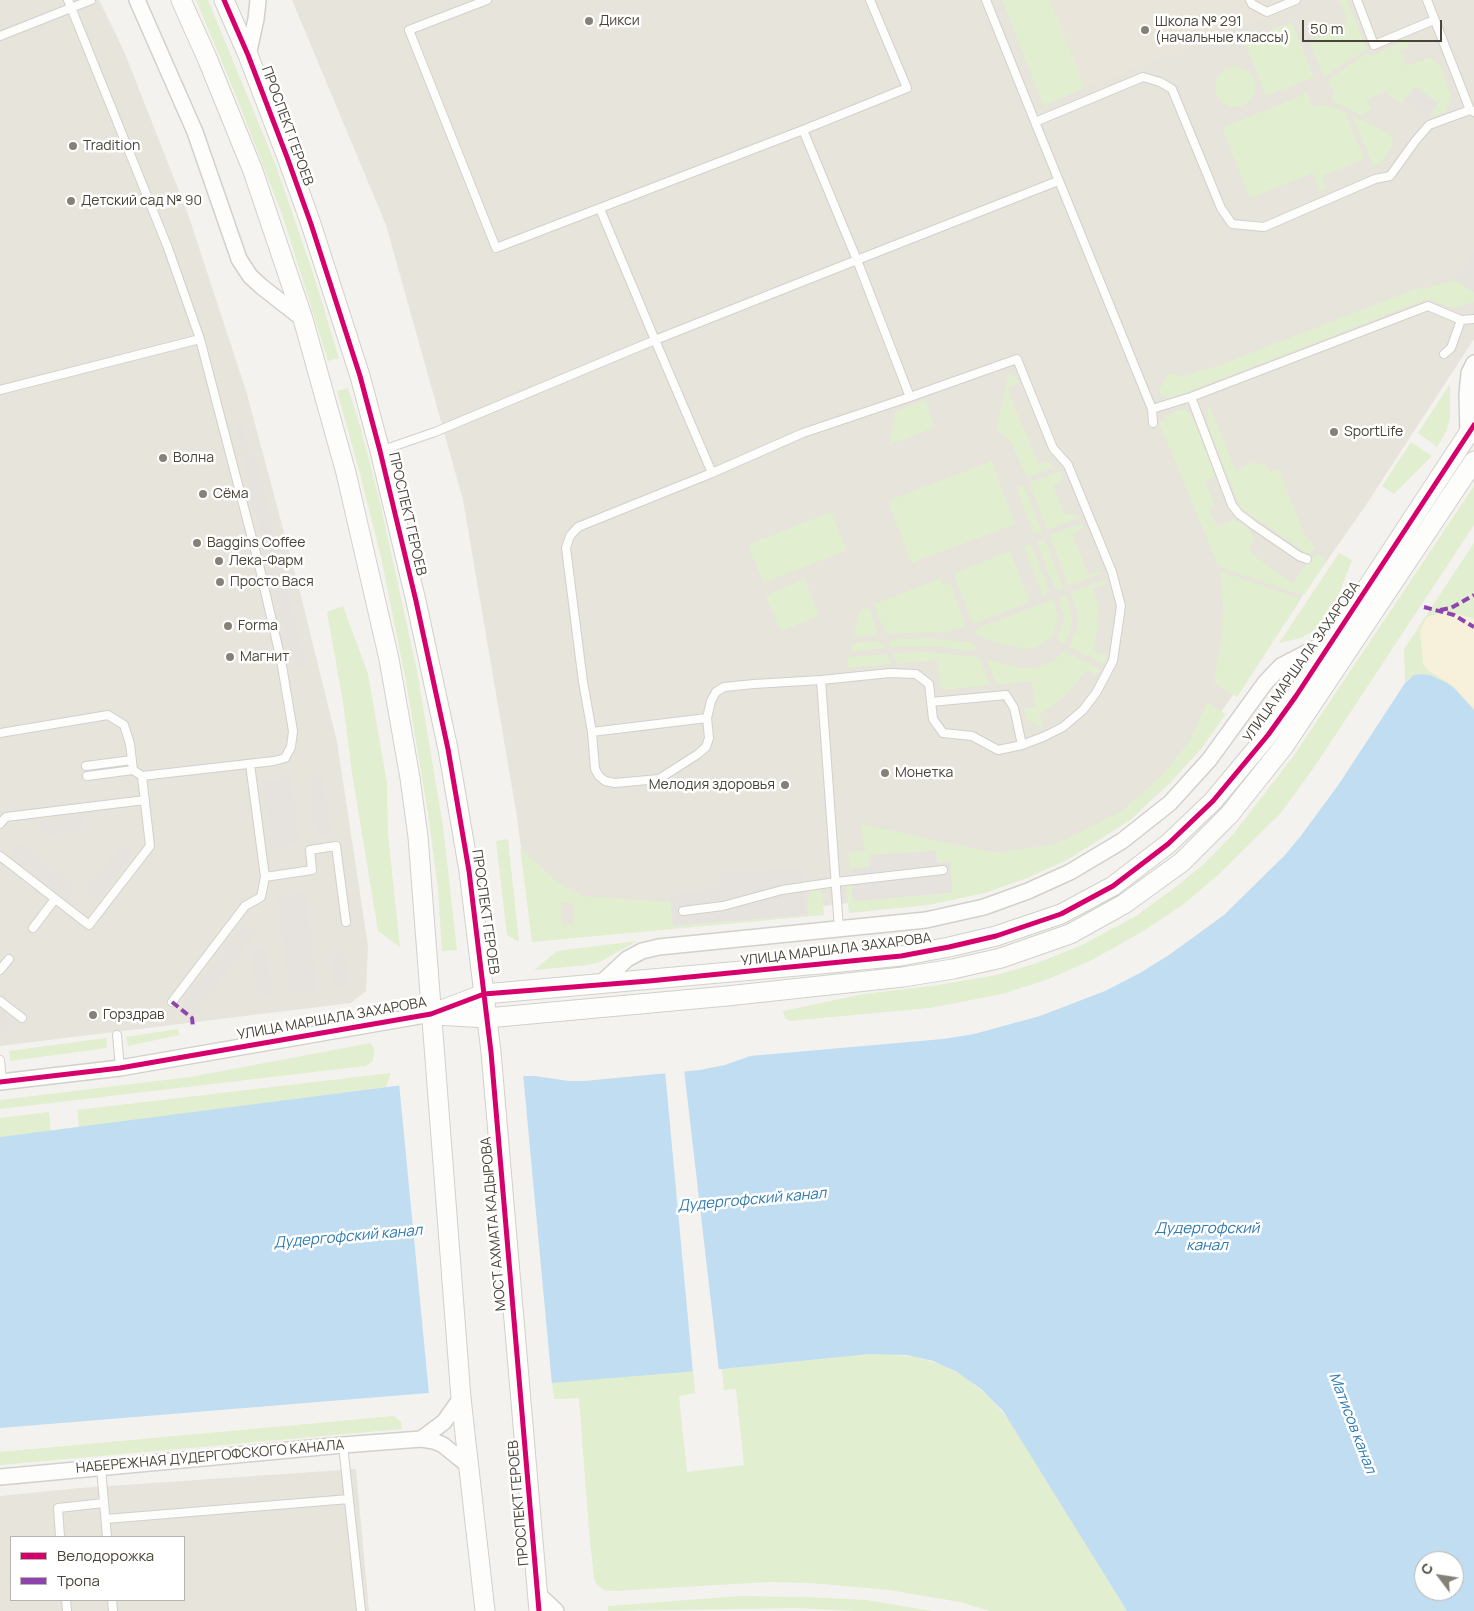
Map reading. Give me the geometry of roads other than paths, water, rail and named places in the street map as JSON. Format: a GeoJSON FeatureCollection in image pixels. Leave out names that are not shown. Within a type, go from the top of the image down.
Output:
{"type":"FeatureCollection","features":[{"type":"Feature","properties":{"kind":"street"},"geometry":{"type":"LineString","coordinates":[[137,0],[195,132],[239,259],[256,281],[303,319]]}},
{"type":"Feature","properties":{"kind":"street"},"geometry":{"type":"LineString","coordinates":[[181,0],[253,171],[303,319],[346,473],[389,659],[410,778],[418,837],[461,1398],[485,1611]]}},
{"type":"Feature","properties":{"kind":"street","name":"ПРОСПЕКТ ГЕРОЕВ"},"geometry":{"type":"LineString","coordinates":[[224,0],[248,55],[311,224],[360,376],[380,451],[416,601],[448,749],[469,871],[491,1052]]}},
{"type":"Feature","properties":{"kind":"street"},"geometry":{"type":"LineString","coordinates":[[248,55],[256,20],[258,0]]}},
{"type":"Feature","properties":{"kind":"street"},"geometry":{"type":"LineString","coordinates":[[1471,430],[1466,395],[1469,373],[1474,363]]}},
{"type":"Feature","properties":{"kind":"street","name":"УЛИЦА МАРШАЛА ЗАХАРОВА"},"geometry":{"type":"LineString","coordinates":[[1,1082],[120,1068],[431,1014],[484,994],[901,956],[949,948],[996,936],[1061,914],[1121,880],[1168,844],[1213,801],[1268,735],[1471,430]]}},
{"type":"Feature","properties":{"kind":"street","name":"УЛИЦА МАРШАЛА ЗАХАРОВА"},"geometry":{"type":"LineString","coordinates":[[431,1014],[487,1018],[903,978],[1001,958],[1070,934],[1124,904],[1182,862],[1229,815],[1284,746],[1474,461]]}},
{"type":"Feature","properties":{"kind":"street"},"geometry":{"type":"LineString","coordinates":[[599,985],[627,959],[642,951],[659,947],[926,920],[984,907],[1028,891],[1078,868],[1122,841],[1170,802],[1209,760],[1264,683],[1281,666],[1333,639]]}},
{"type":"Feature","properties":{"kind":"street","name":"МОСТ АХМАТА КАДЫРОВА"},"geometry":{"type":"LineString","coordinates":[[491,1052],[519,1393]]}},
{"type":"Feature","properties":{"kind":"street","name":"ПРОСПЕКТ ГЕРОЕВ"},"geometry":{"type":"LineString","coordinates":[[519,1393],[539,1602]]}},
{"type":"Feature","properties":{"kind":"street"},"geometry":{"type":"LineString","coordinates":[[421,1439],[444,1422],[461,1398]]}},
{"type":"Feature","properties":{"kind":"street","name":"НАБЕРЕЖНАЯ ДУДЕРГОФСКОГО КАНАЛА"},"geometry":{"type":"LineString","coordinates":[[0,1477],[343,1444],[421,1439],[434,1440],[443,1445],[469,1466]]}},
{"type":"Feature","properties":{"kind":"street"},"geometry":{"type":"LineString","coordinates":[[539,1602],[556,1611]]}},
{"type":"Feature","properties":{"kind":"lane"},"geometry":{"type":"LineString","coordinates":[[68,0],[73,8],[168,248],[200,339],[279,650],[293,731],[291,747],[285,758],[274,761],[142,776],[133,770],[87,776]]}},
{"type":"Feature","properties":{"kind":"lane"},"geometry":{"type":"LineString","coordinates":[[0,36],[91,0]]}},
{"type":"Feature","properties":{"kind":"lane"},"geometry":{"type":"LineString","coordinates":[[487,0],[409,30],[496,248],[907,88],[870,0]]}},
{"type":"Feature","properties":{"kind":"lane"},"geometry":{"type":"LineString","coordinates":[[986,0],[1152,409],[1153,423]]}},
{"type":"Feature","properties":{"kind":"lane"},"geometry":{"type":"LineString","coordinates":[[1250,0],[1252,4],[1267,12],[1296,0]]}},
{"type":"Feature","properties":{"kind":"lane"},"geometry":{"type":"LineString","coordinates":[[1356,0],[1374,45],[1434,20]]}},
{"type":"Feature","properties":{"kind":"lane"},"geometry":{"type":"LineString","coordinates":[[1035,122],[1143,77],[1160,82],[1172,89],[1221,208],[1232,224],[1264,227],[1376,179],[1390,176],[1429,125],[1472,111],[1427,0]]}},
{"type":"Feature","properties":{"kind":"lane"},"geometry":{"type":"LineString","coordinates":[[803,130],[857,260],[910,397]]}},
{"type":"Feature","properties":{"kind":"lane"},"geometry":{"type":"LineString","coordinates":[[380,451],[435,432],[655,340],[1058,181]]}},
{"type":"Feature","properties":{"kind":"lane"},"geometry":{"type":"LineString","coordinates":[[600,209],[712,473]]}},
{"type":"Feature","properties":{"kind":"lane"},"geometry":{"type":"LineString","coordinates":[[1152,409],[1191,397],[1428,306],[1461,320],[1474,319]]}},
{"type":"Feature","properties":{"kind":"lane"},"geometry":{"type":"LineString","coordinates":[[1444,354],[1451,348],[1461,320]]}},
{"type":"Feature","properties":{"kind":"lane"},"geometry":{"type":"LineString","coordinates":[[0,390],[200,339]]}},
{"type":"Feature","properties":{"kind":"lane"},"geometry":{"type":"LineString","coordinates":[[1017,359],[1052,448],[1068,465],[1112,572],[1121,606],[1113,661],[1109,670],[1096,693],[1083,710],[1063,727],[1022,745],[998,750],[972,736],[944,733],[933,719],[929,684],[916,674],[898,672],[724,687],[716,692],[711,701],[707,718],[709,738],[706,747],[659,779],[614,783],[605,781],[595,769],[592,732],[583,682],[566,548],[570,536],[578,526],[712,473],[803,433],[1017,359]]}},
{"type":"Feature","properties":{"kind":"lane"},"geometry":{"type":"LineString","coordinates":[[1191,397],[1232,505],[1239,514],[1255,526],[1299,556],[1308,559]]}},
{"type":"Feature","properties":{"kind":"lane"},"geometry":{"type":"LineString","coordinates":[[821,680],[839,929]]}},
{"type":"Feature","properties":{"kind":"lane"},"geometry":{"type":"LineString","coordinates":[[931,702],[1006,695],[1014,708],[1022,745]]}},
{"type":"Feature","properties":{"kind":"lane"},"geometry":{"type":"LineString","coordinates":[[0,733],[108,715],[124,725],[130,744],[133,770]]}},
{"type":"Feature","properties":{"kind":"lane"},"geometry":{"type":"LineString","coordinates":[[592,732],[707,718]]}},
{"type":"Feature","properties":{"kind":"lane"},"geometry":{"type":"LineString","coordinates":[[86,766],[132,760]]}},
{"type":"Feature","properties":{"kind":"lane"},"geometry":{"type":"LineString","coordinates":[[172,1002],[245,906],[261,897],[265,877],[250,764]]}},
{"type":"Feature","properties":{"kind":"lane"},"geometry":{"type":"LineString","coordinates":[[0,856],[89,925],[150,846],[142,776]]}},
{"type":"Feature","properties":{"kind":"lane"},"geometry":{"type":"LineString","coordinates":[[0,824],[6,817],[145,800]]}},
{"type":"Feature","properties":{"kind":"lane"},"geometry":{"type":"LineString","coordinates":[[265,877],[312,870],[310,850],[336,846],[346,922]]}},
{"type":"Feature","properties":{"kind":"lane"},"geometry":{"type":"LineString","coordinates":[[683,911],[723,906],[782,890],[943,870]]}},
{"type":"Feature","properties":{"kind":"lane"},"geometry":{"type":"LineString","coordinates":[[33,928],[55,899]]}},
{"type":"Feature","properties":{"kind":"lane"},"geometry":{"type":"LineString","coordinates":[[0,970],[9,959]]}},
{"type":"Feature","properties":{"kind":"lane"},"geometry":{"type":"LineString","coordinates":[[0,1001],[22,1018]]}},
{"type":"Feature","properties":{"kind":"lane"},"geometry":{"type":"LineString","coordinates":[[117,1036],[120,1068]]}},
{"type":"Feature","properties":{"kind":"lane"},"geometry":{"type":"LineString","coordinates":[[0,1060],[1,1082]]}},
{"type":"Feature","properties":{"kind":"lane"},"geometry":{"type":"LineString","coordinates":[[343,1444],[361,1611]]}},
{"type":"Feature","properties":{"kind":"lane"},"geometry":{"type":"LineString","coordinates":[[101,1468],[107,1536]]}},
{"type":"Feature","properties":{"kind":"lane"},"geometry":{"type":"LineString","coordinates":[[106,1519],[349,1499]]}},
{"type":"Feature","properties":{"kind":"lane"},"geometry":{"type":"LineString","coordinates":[[60,1536],[58,1508],[104,1503]]}},
{"type":"Feature","properties":{"kind":"water","name":"Дудергофский канал"},"geometry":{"type":"Polygon","coordinates":[[[1414,675],[1430,675],[1455,689],[1474,710],[1474,1611],[1127,1611],[1003,1411],[981,1389],[957,1372],[933,1361],[906,1355],[869,1354],[722,1369],[0,1428],[0,1137],[395,1086],[521,1076],[584,1081],[700,1070],[725,1065],[750,1056],[943,1039],[974,1034],[1040,1016],[1105,991],[1140,973],[1169,955],[1224,915],[1284,856],[1300,837],[1339,784],[1405,683],[1414,675]]]}},
{"type":"Feature","properties":{"kind":"place","name":"Дикси"},"geometry":{"type":"Point","coordinates":[589,21]}},
{"type":"Feature","properties":{"kind":"place","name":"Школа № 291 (начальные классы)"},"geometry":{"type":"Point","coordinates":[1145,30]}},
{"type":"Feature","properties":{"kind":"place","name":"Tradition"},"geometry":{"type":"Point","coordinates":[73,146]}},
{"type":"Feature","properties":{"kind":"place","name":"Детский сад № 90"},"geometry":{"type":"Point","coordinates":[71,201]}},
{"type":"Feature","properties":{"kind":"place","name":"SportLife"},"geometry":{"type":"Point","coordinates":[1334,432]}},
{"type":"Feature","properties":{"kind":"place","name":"Волна"},"geometry":{"type":"Point","coordinates":[163,458]}},
{"type":"Feature","properties":{"kind":"place","name":"Сёма"},"geometry":{"type":"Point","coordinates":[203,494]}},
{"type":"Feature","properties":{"kind":"place","name":"Baggins Coffee"},"geometry":{"type":"Point","coordinates":[197,543]}},
{"type":"Feature","properties":{"kind":"place","name":"Лека-Фарм"},"geometry":{"type":"Point","coordinates":[219,561]}},
{"type":"Feature","properties":{"kind":"place","name":"Просто Вася"},"geometry":{"type":"Point","coordinates":[220,582]}},
{"type":"Feature","properties":{"kind":"place","name":"Forma"},"geometry":{"type":"Point","coordinates":[228,626]}},
{"type":"Feature","properties":{"kind":"place","name":"Магнит"},"geometry":{"type":"Point","coordinates":[230,657]}},
{"type":"Feature","properties":{"kind":"place","name":"Монетка"},"geometry":{"type":"Point","coordinates":[885,773]}},
{"type":"Feature","properties":{"kind":"place","name":"Мелодия здоровья"},"geometry":{"type":"Point","coordinates":[785,785]}},
{"type":"Feature","properties":{"kind":"place","name":"Горздрав"},"geometry":{"type":"Point","coordinates":[93,1015]}},
{"type":"Feature","properties":{"kind":"water label","name":"Матисов канал"},"geometry":{"type":"Point","coordinates":[1352,1423]}}]}
